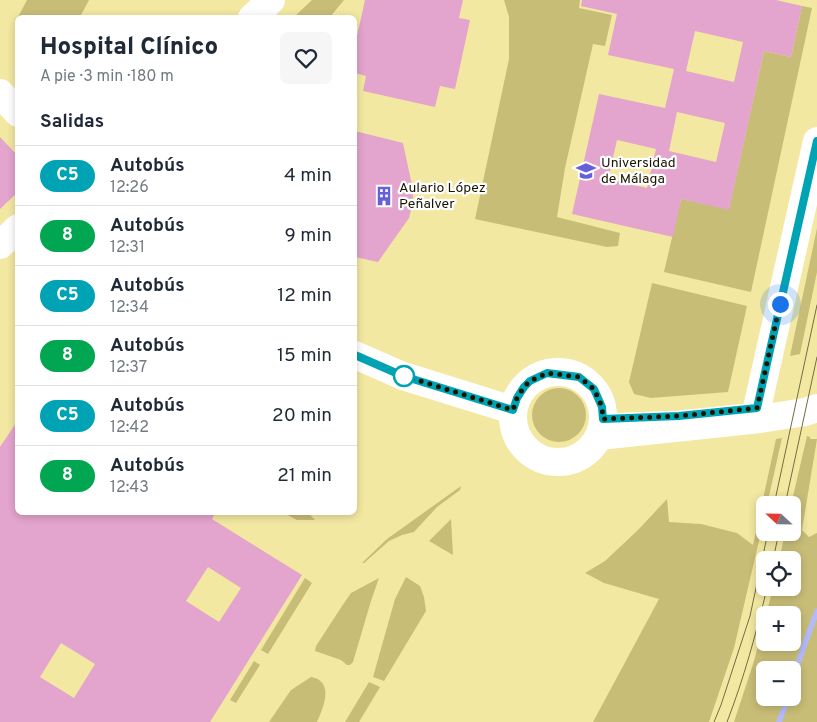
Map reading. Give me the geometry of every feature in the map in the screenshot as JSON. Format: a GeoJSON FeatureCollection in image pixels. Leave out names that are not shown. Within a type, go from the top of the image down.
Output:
{"type":"FeatureCollection","features":[{"type":"Feature","properties":{"kind":"main road"},"geometry":{"type":"LineString","coordinates":[[255,15],[271,0]]}},
{"type":"Feature","properties":{"kind":"main road"},"geometry":{"type":"LineString","coordinates":[[0,93],[15,110]]}},
{"type":"Feature","properties":{"kind":"main road"},"geometry":{"type":"LineString","coordinates":[[757,408],[817,141]]}},
{"type":"Feature","properties":{"kind":"main road"},"geometry":{"type":"LineString","coordinates":[[0,245],[15,231]]}},
{"type":"Feature","properties":{"kind":"main road"},"geometry":{"type":"LineString","coordinates":[[357,356],[403,376],[513,410]]}},
{"type":"Feature","properties":{"kind":"main road"},"geometry":{"type":"LineString","coordinates":[[547,373],[579,377],[594,389],[602,407],[601,427],[595,443],[584,453],[568,461],[556,462],[541,458],[520,442],[514,426],[513,410],[517,398],[530,381],[547,373]]}},
{"type":"Feature","properties":{"kind":"main road"},"geometry":{"type":"LineString","coordinates":[[601,427],[757,408],[817,395]]}},
{"type":"Feature","properties":{"kind":"main road"},"geometry":{"type":"LineString","coordinates":[[601,427],[760,419],[805,412],[817,408]]}},
{"type":"Feature","properties":{"kind":"shaded area"},"geometry":{"type":"Polygon","coordinates":[[[27,0],[89,0],[81,15],[19,15],[27,0]]]}},
{"type":"Feature","properties":{"kind":"shaded area"},"geometry":{"type":"Polygon","coordinates":[[[312,0],[344,0],[332,15],[296,15],[312,0]]]}},
{"type":"Feature","properties":{"kind":"shaded area"},"geometry":{"type":"Polygon","coordinates":[[[504,0],[580,0],[579,8],[612,15],[605,46],[593,44],[565,168],[557,217],[620,233],[618,246],[607,247],[475,219],[509,59],[509,17],[504,0]]]}},
{"type":"Feature","properties":{"kind":"shaded area"},"geometry":{"type":"Polygon","coordinates":[[[802,6],[812,8],[751,292],[664,272],[681,199],[729,209],[764,51],[791,57],[802,6]]]}},
{"type":"Feature","properties":{"kind":"shaded area"},"geometry":{"type":"Polygon","coordinates":[[[817,228],[817,272],[800,354],[790,356],[817,228]]]}},
{"type":"Feature","properties":{"kind":"shaded area"},"geometry":{"type":"Polygon","coordinates":[[[652,283],[747,306],[728,392],[651,398],[634,394],[629,382],[652,283]]]}},
{"type":"Feature","properties":{"kind":"shaded area"},"geometry":{"type":"Polygon","coordinates":[[[554,388],[564,388],[574,392],[582,400],[586,415],[582,430],[574,438],[564,442],[554,442],[544,438],[536,430],[532,420],[532,410],[536,400],[544,392],[554,388]]]}},
{"type":"Feature","properties":{"kind":"shaded area"},"geometry":{"type":"Polygon","coordinates":[[[807,436],[810,439],[817,439],[802,530],[809,537],[817,533],[817,722],[734,722],[757,651],[801,651],[801,606],[768,606],[771,596],[801,596],[801,551],[781,551],[783,541],[801,541],[801,496],[793,496],[807,436]]]}},
{"type":"Feature","properties":{"kind":"shaded area"},"geometry":{"type":"Polygon","coordinates":[[[782,438],[769,496],[764,496],[776,439],[782,438]]]}},
{"type":"Feature","properties":{"kind":"shaded area"},"geometry":{"type":"Polygon","coordinates":[[[461,486],[460,490],[437,507],[414,532],[389,541],[362,563],[387,539],[461,486]]]}},
{"type":"Feature","properties":{"kind":"shaded area"},"geometry":{"type":"Polygon","coordinates":[[[667,499],[669,522],[701,524],[737,533],[753,545],[756,531],[756,541],[759,541],[734,648],[709,722],[593,722],[659,599],[604,583],[585,573],[605,561],[667,499]]]}},
{"type":"Feature","properties":{"kind":"shaded area"},"geometry":{"type":"Polygon","coordinates":[[[288,515],[310,515],[315,520],[297,520],[288,515]]]}},
{"type":"Feature","properties":{"kind":"shaded area"},"geometry":{"type":"Polygon","coordinates":[[[451,519],[453,555],[429,541],[451,519]]]}},
{"type":"Feature","properties":{"kind":"shaded area"},"geometry":{"type":"Polygon","coordinates":[[[406,577],[420,586],[426,611],[384,681],[373,677],[395,599],[406,577]]]}},
{"type":"Feature","properties":{"kind":"shaded area"},"geometry":{"type":"Polygon","coordinates":[[[305,578],[312,583],[268,654],[261,650],[305,578]]]}},
{"type":"Feature","properties":{"kind":"shaded area"},"geometry":{"type":"Polygon","coordinates":[[[379,578],[353,662],[347,665],[341,660],[315,651],[316,646],[351,593],[379,578]]]}},
{"type":"Feature","properties":{"kind":"shaded area"},"geometry":{"type":"Polygon","coordinates":[[[254,661],[260,665],[236,703],[230,700],[254,661]]]}},
{"type":"Feature","properties":{"kind":"shaded area"},"geometry":{"type":"Polygon","coordinates":[[[311,677],[318,679],[325,688],[325,700],[317,722],[269,722],[291,690],[311,677]]]}},
{"type":"Feature","properties":{"kind":"shaded area"},"geometry":{"type":"Polygon","coordinates":[[[369,682],[380,687],[359,722],[345,722],[369,682]]]}},
{"type":"Feature","properties":{"kind":"building"},"geometry":{"type":"Polygon","coordinates":[[[365,0],[463,0],[459,18],[470,20],[455,89],[440,86],[435,107],[363,91],[366,76],[357,74],[357,36],[365,0]]]}},
{"type":"Feature","properties":{"kind":"building"},"geometry":{"type":"Polygon","coordinates":[[[582,0],[776,0],[802,6],[791,57],[764,51],[729,210],[681,199],[673,237],[572,214],[599,94],[665,108],[674,69],[608,55],[617,14],[581,6],[582,0]],[[695,31],[686,71],[734,82],[743,42],[695,31]],[[677,112],[669,151],[716,162],[725,123],[677,112]],[[617,140],[608,179],[647,188],[656,149],[617,140]]]}},
{"type":"Feature","properties":{"kind":"building","name":"Aulario López Peñalver"},"geometry":{"type":"Polygon","coordinates":[[[357,132],[403,143],[413,190],[413,202],[409,218],[378,262],[357,257],[357,132]]]}},
{"type":"Feature","properties":{"kind":"building"},"geometry":{"type":"Polygon","coordinates":[[[0,137],[15,153],[15,195],[0,209],[0,137]]]}},
{"type":"Feature","properties":{"kind":"building"},"geometry":{"type":"Polygon","coordinates":[[[15,424],[15,515],[214,515],[212,519],[302,575],[210,722],[0,722],[0,447],[15,424]],[[208,567],[186,601],[219,622],[241,588],[208,567]],[[61,643],[40,677],[74,698],[95,664],[61,643]]]}},
{"type":"Feature","properties":{"kind":"waterway"},"geometry":{"type":"LineString","coordinates":[[799,661],[817,611]]}},
{"type":"Feature","properties":{"kind":"waterway"},"geometry":{"type":"LineString","coordinates":[[779,722],[785,706]]}},
{"type":"Feature","properties":{"kind":"tram line"},"geometry":{"type":"LineString","coordinates":[[776,496],[817,305]]}},
{"type":"Feature","properties":{"kind":"tram line"},"geometry":{"type":"LineString","coordinates":[[787,496],[817,357]]}},
{"type":"Feature","properties":{"kind":"tram line"},"geometry":{"type":"LineString","coordinates":[[714,722],[750,616],[766,541]]}},
{"type":"Feature","properties":{"kind":"tram line"},"geometry":{"type":"LineString","coordinates":[[775,551],[777,541]]}},
{"type":"Feature","properties":{"kind":"tram line"},"geometry":{"type":"LineString","coordinates":[[727,722],[749,656],[765,596]]}},
{"type":"Feature","properties":{"kind":"bus line","name":"C5"},"geometry":{"type":"LineString","coordinates":[[357,356],[403,376],[513,410],[517,398],[524,387],[530,381],[547,373],[579,377],[594,389],[602,407],[603,419],[679,416],[757,408],[817,141]]}},
{"type":"Feature","properties":{"kind":"place","name":"Universidad de Málaga"},"geometry":{"type":"Point","coordinates":[586,171]}},
{"type":"Feature","properties":{"kind":"place","name":"Aulario López Peñalver"},"geometry":{"type":"Point","coordinates":[384,196]}},
{"type":"Feature","properties":{"kind":"route"},"geometry":{"type":"LineString","coordinates":[[404,376],[513,410],[517,398],[530,381],[547,373],[579,377],[594,389],[602,407],[603,419],[679,416],[757,408],[780,304]]}}]}
